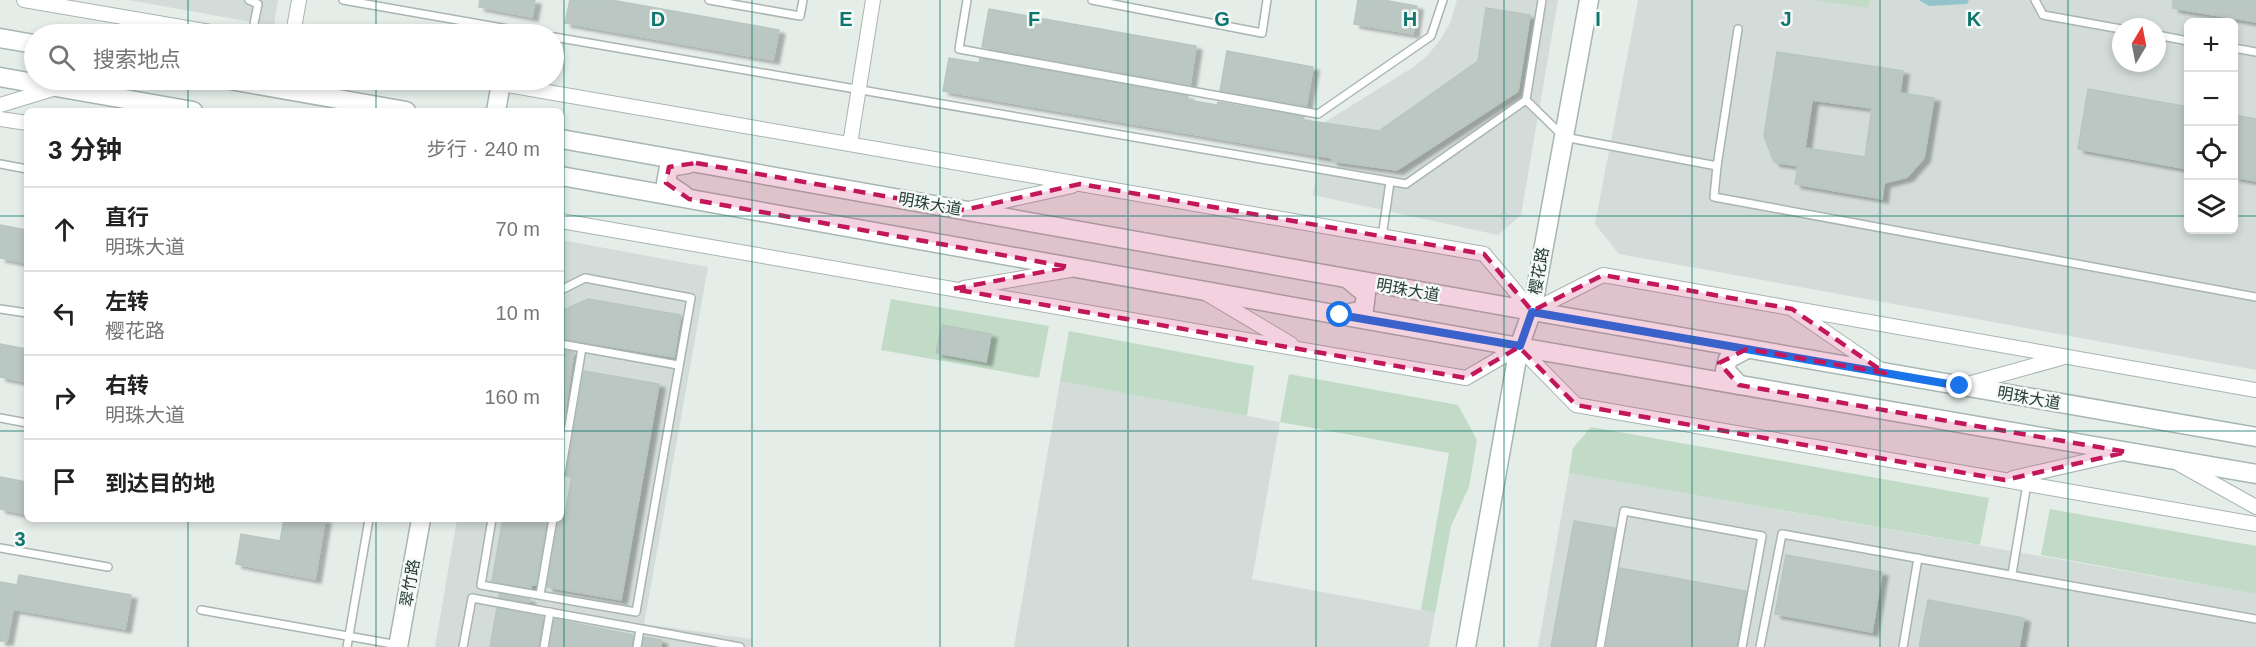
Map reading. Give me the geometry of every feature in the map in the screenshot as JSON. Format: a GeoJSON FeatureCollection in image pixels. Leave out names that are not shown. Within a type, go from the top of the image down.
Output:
{"type":"FeatureCollection","features":[{"type":"Feature","properties":{"kind":"main road","name":"樱花路"},"geometry":{"type":"LineString","coordinates":[[1466,647],[1520,346],[1532,312],[1589,0]]}},
{"type":"Feature","properties":{"kind":"main road"},"geometry":{"type":"LineString","coordinates":[[0,38],[24,42]]}},
{"type":"Feature","properties":{"kind":"main road"},"geometry":{"type":"LineString","coordinates":[[0,76],[24,80]]}},
{"type":"Feature","properties":{"kind":"main road"},"geometry":{"type":"LineString","coordinates":[[75,90],[168,108]]}},
{"type":"Feature","properties":{"kind":"main road"},"geometry":{"type":"LineString","coordinates":[[287,90],[389,108]]}},
{"type":"Feature","properties":{"kind":"main road"},"geometry":{"type":"LineString","coordinates":[[497,108],[500,90]]}},
{"type":"Feature","properties":{"kind":"main road","name":"明珠大道"},"geometry":{"type":"LineString","coordinates":[[564,140],[1532,312],[2256,437]]}},
{"type":"Feature","properties":{"kind":"main road"},"geometry":{"type":"LineString","coordinates":[[689,199],[666,183],[669,167],[696,163]]}},
{"type":"Feature","properties":{"kind":"main road"},"geometry":{"type":"LineString","coordinates":[[564,177],[1340,315],[2256,474]]}},
{"type":"Feature","properties":{"kind":"main road"},"geometry":{"type":"LineString","coordinates":[[1340,315],[1364,310],[1366,294],[1348,279]]}},
{"type":"Feature","properties":{"kind":"main road"},"geometry":{"type":"LineString","coordinates":[[1739,385],[1725,370],[1728,358],[1747,349]]}},
{"type":"Feature","properties":{"kind":"main road","name":"翠竹路"},"geometry":{"type":"LineString","coordinates":[[398,646],[420,522]]}},
{"type":"Feature","properties":{"kind":"street"},"geometry":{"type":"LineString","coordinates":[[24,0],[164,24]]}},
{"type":"Feature","properties":{"kind":"street"},"geometry":{"type":"LineString","coordinates":[[295,24],[299,0]]}},
{"type":"Feature","properties":{"kind":"street"},"geometry":{"type":"LineString","coordinates":[[850,144],[873,0]]}},
{"type":"Feature","properties":{"kind":"street"},"geometry":{"type":"LineString","coordinates":[[0,105],[50,90]]}},
{"type":"Feature","properties":{"kind":"street"},"geometry":{"type":"LineString","coordinates":[[541,90],[1484,254],[1532,312],[1603,275],[2256,390]]}},
{"type":"Feature","properties":{"kind":"street"},"geometry":{"type":"LineString","coordinates":[[0,119],[24,123]]}},
{"type":"Feature","properties":{"kind":"street"},"geometry":{"type":"LineString","coordinates":[[964,210],[1080,184]]}},
{"type":"Feature","properties":{"kind":"street"},"geometry":{"type":"LineString","coordinates":[[564,222],[1466,378],[1520,346],[1576,405],[2256,524]]}},
{"type":"Feature","properties":{"kind":"street"},"geometry":{"type":"LineString","coordinates":[[953,289],[1080,268]]}},
{"type":"Feature","properties":{"kind":"street"},"geometry":{"type":"LineString","coordinates":[[1200,290],[1299,349]]}},
{"type":"Feature","properties":{"kind":"street"},"geometry":{"type":"LineString","coordinates":[[1792,309],[1885,373]]}},
{"type":"Feature","properties":{"kind":"street"},"geometry":{"type":"LineString","coordinates":[[1960,386],[2066,357]]}},
{"type":"Feature","properties":{"kind":"street"},"geometry":{"type":"LineString","coordinates":[[2005,480],[2127,452]]}},
{"type":"Feature","properties":{"kind":"street"},"geometry":{"type":"LineString","coordinates":[[2172,460],[2256,507]]}},
{"type":"Feature","properties":{"kind":"lane"},"geometry":{"type":"LineString","coordinates":[[249,0],[258,4],[254,24]]}},
{"type":"Feature","properties":{"kind":"lane"},"geometry":{"type":"LineString","coordinates":[[343,0],[480,24]]}},
{"type":"Feature","properties":{"kind":"lane"},"geometry":{"type":"LineString","coordinates":[[709,0],[800,16],[803,0]]}},
{"type":"Feature","properties":{"kind":"lane"},"geometry":{"type":"LineString","coordinates":[[967,0],[959,49],[1318,114],[1431,36],[1443,0]]}},
{"type":"Feature","properties":{"kind":"lane"},"geometry":{"type":"LineString","coordinates":[[1092,0],[1262,33],[1267,0]]}},
{"type":"Feature","properties":{"kind":"lane"},"geometry":{"type":"LineString","coordinates":[[564,39],[858,92],[1406,184],[1526,100],[1542,0]]}},
{"type":"Feature","properties":{"kind":"lane"},"geometry":{"type":"LineString","coordinates":[[2035,0],[2043,15],[2112,27]]}},
{"type":"Feature","properties":{"kind":"lane"},"geometry":{"type":"LineString","coordinates":[[1738,29],[1714,197],[2256,297]]}},
{"type":"Feature","properties":{"kind":"lane"},"geometry":{"type":"LineString","coordinates":[[2166,36],[2184,39]]}},
{"type":"Feature","properties":{"kind":"lane"},"geometry":{"type":"LineString","coordinates":[[2238,49],[2256,52]]}},
{"type":"Feature","properties":{"kind":"lane"},"geometry":{"type":"LineString","coordinates":[[1526,100],[1564,137],[1717,166]]}},
{"type":"Feature","properties":{"kind":"lane"},"geometry":{"type":"LineString","coordinates":[[0,164],[24,168]]}},
{"type":"Feature","properties":{"kind":"lane"},"geometry":{"type":"LineString","coordinates":[[1382,237],[1390,182]]}},
{"type":"Feature","properties":{"kind":"lane"},"geometry":{"type":"LineString","coordinates":[[492,522],[481,585],[636,612],[691,298],[585,278],[564,288]]}},
{"type":"Feature","properties":{"kind":"lane"},"geometry":{"type":"LineString","coordinates":[[0,309],[24,313]]}},
{"type":"Feature","properties":{"kind":"lane"},"geometry":{"type":"LineString","coordinates":[[564,345],[678,365]]}},
{"type":"Feature","properties":{"kind":"lane"},"geometry":{"type":"LineString","coordinates":[[564,454],[582,348]]}},
{"type":"Feature","properties":{"kind":"lane"},"geometry":{"type":"LineString","coordinates":[[0,418],[24,422]]}},
{"type":"Feature","properties":{"kind":"lane"},"geometry":{"type":"LineString","coordinates":[[2012,574],[2027,484]]}},
{"type":"Feature","properties":{"kind":"lane"},"geometry":{"type":"LineString","coordinates":[[1600,647],[1624,511],[1762,536],[1742,647]]}},
{"type":"Feature","properties":{"kind":"lane"},"geometry":{"type":"LineString","coordinates":[[347,647],[368,522]]}},
{"type":"Feature","properties":{"kind":"lane"},"geometry":{"type":"LineString","coordinates":[[540,596],[552,522]]}},
{"type":"Feature","properties":{"kind":"lane"},"geometry":{"type":"LineString","coordinates":[[1760,647],[1782,534],[2256,619]]}},
{"type":"Feature","properties":{"kind":"lane"},"geometry":{"type":"LineString","coordinates":[[0,548],[108,567]]}},
{"type":"Feature","properties":{"kind":"lane"},"geometry":{"type":"LineString","coordinates":[[1903,647],[1918,558]]}},
{"type":"Feature","properties":{"kind":"lane"},"geometry":{"type":"LineString","coordinates":[[463,647],[472,598],[740,647]]}},
{"type":"Feature","properties":{"kind":"lane"},"geometry":{"type":"LineString","coordinates":[[201,610],[349,635],[398,646]]}},
{"type":"Feature","properties":{"kind":"lane"},"geometry":{"type":"LineString","coordinates":[[544,647],[550,612]]}},
{"type":"Feature","properties":{"kind":"lane"},"geometry":{"type":"LineString","coordinates":[[637,647],[640,629]]}},
{"type":"Feature","properties":{"kind":"highlighted area"},"geometry":{"type":"Polygon","coordinates":[[[696,163],[964,210],[1080,184],[1484,254],[1532,311],[1603,275],[1792,309],[1885,373],[1747,349],[1719,363],[1739,385],[2127,452],[2005,480],[1576,405],[1519,347],[1466,378],[953,289],[1069,267],[689,199],[666,183],[669,167],[696,163]]]}},
{"type":"Feature","properties":{"kind":"shaded area"},"geometry":{"type":"Polygon","coordinates":[[[128,0],[278,0],[274,24],[263,24],[128,0]]]}},
{"type":"Feature","properties":{"kind":"shaded area"},"geometry":{"type":"Polygon","coordinates":[[[1457,0],[1558,0],[1521,215],[1498,235],[1313,195],[1325,122],[1412,68],[1427,56],[1450,23],[1457,0]]]}},
{"type":"Feature","properties":{"kind":"shaded area"},"geometry":{"type":"Polygon","coordinates":[[[1638,0],[2256,0],[2256,370],[1619,254],[1595,224],[1638,0]]]}},
{"type":"Feature","properties":{"kind":"shaded area"},"geometry":{"type":"Polygon","coordinates":[[[564,241],[708,267],[644,624],[752,639],[750,647],[435,647],[456,522],[564,522],[564,241]]]}},
{"type":"Feature","properties":{"kind":"shaded area"},"geometry":{"type":"Polygon","coordinates":[[[1060,381],[1280,422],[1252,579],[1435,613],[1429,647],[1014,647],[1060,381]]]}},
{"type":"Feature","properties":{"kind":"shaded area"},"geometry":{"type":"Polygon","coordinates":[[[1569,473],[2256,594],[2256,647],[1538,647],[1569,473]]]}},
{"type":"Feature","properties":{"kind":"green space"},"geometry":{"type":"Polygon","coordinates":[[[1814,0],[1870,0],[1868,8],[1814,0]]]}},
{"type":"Feature","properties":{"kind":"green space"},"geometry":{"type":"Polygon","coordinates":[[[891,299],[1049,326],[1039,378],[881,350],[891,299]]]}},
{"type":"Feature","properties":{"kind":"green space"},"geometry":{"type":"Polygon","coordinates":[[[1069,331],[1254,366],[1247,416],[1060,381],[1069,331]]]}},
{"type":"Feature","properties":{"kind":"green space"},"geometry":{"type":"Polygon","coordinates":[[[1289,374],[1458,405],[1477,440],[1469,487],[1451,526],[1435,613],[1421,610],[1449,453],[1280,422],[1289,374]]]}},
{"type":"Feature","properties":{"kind":"green space"},"geometry":{"type":"Polygon","coordinates":[[[1591,427],[1989,498],[1980,545],[1569,473],[1573,448],[1591,427]]]}},
{"type":"Feature","properties":{"kind":"green space"},"geometry":{"type":"Polygon","coordinates":[[[2050,509],[2256,546],[2256,594],[2041,555],[2050,509]]]}},
{"type":"Feature","properties":{"kind":"water"},"geometry":{"type":"Polygon","coordinates":[[[1919,0],[1969,0],[1967,4],[1929,6],[1919,0]]]}},
{"type":"Feature","properties":{"kind":"building"},"geometry":{"type":"Polygon","coordinates":[[[480,0],[535,0],[532,17],[479,7],[480,0]]]}},
{"type":"Feature","properties":{"kind":"building"},"geometry":{"type":"Polygon","coordinates":[[[570,0],[611,0],[779,30],[773,60],[565,23],[570,0]]]}},
{"type":"Feature","properties":{"kind":"building"},"geometry":{"type":"Polygon","coordinates":[[[1358,0],[1383,0],[1417,6],[1413,34],[1354,24],[1358,0]]]}},
{"type":"Feature","properties":{"kind":"building"},"geometry":{"type":"Polygon","coordinates":[[[2173,0],[2256,0],[2256,22],[2238,18],[2173,8],[2173,0]]]}},
{"type":"Feature","properties":{"kind":"building"},"geometry":{"type":"Polygon","coordinates":[[[1486,8],[1530,15],[1518,91],[1397,170],[1332,161],[1332,158],[943,91],[949,58],[979,63],[980,58],[1188,96],[1187,100],[1217,105],[1218,102],[1304,117],[1303,120],[1379,131],[1478,61],[1486,8]]]}},
{"type":"Feature","properties":{"kind":"building"},"geometry":{"type":"Polygon","coordinates":[[[989,9],[1196,46],[1190,85],[982,47],[989,9]]]}},
{"type":"Feature","properties":{"kind":"building"},"geometry":{"type":"Polygon","coordinates":[[[1227,51],[1313,67],[1306,106],[1220,91],[1227,51]]]}},
{"type":"Feature","properties":{"kind":"building"},"geometry":{"type":"Polygon","coordinates":[[[1777,52],[1903,71],[1900,93],[1934,98],[1924,158],[1907,177],[1884,183],[1882,199],[1795,184],[1798,166],[1774,162],[1764,136],[1777,52]],[[1812,100],[1805,148],[1865,157],[1872,108],[1812,100]]]}},
{"type":"Feature","properties":{"kind":"building"},"geometry":{"type":"Polygon","coordinates":[[[2088,89],[2184,106],[2184,168],[2078,149],[2088,89]]]}},
{"type":"Feature","properties":{"kind":"building"},"geometry":{"type":"Polygon","coordinates":[[[2238,116],[2256,119],[2256,181],[2238,178],[2238,116]]]}},
{"type":"Feature","properties":{"kind":"building"},"geometry":{"type":"Polygon","coordinates":[[[0,225],[24,229],[24,262],[0,258],[0,225]]]}},
{"type":"Feature","properties":{"kind":"building"},"geometry":{"type":"Polygon","coordinates":[[[588,299],[681,315],[674,357],[564,339],[564,310],[588,299]]]}},
{"type":"Feature","properties":{"kind":"building"},"geometry":{"type":"Polygon","coordinates":[[[942,325],[991,334],[986,362],[936,353],[942,325]]]}},
{"type":"Feature","properties":{"kind":"building"},"geometry":{"type":"Polygon","coordinates":[[[0,344],[24,348],[24,381],[0,377],[0,344]]]}},
{"type":"Feature","properties":{"kind":"building"},"geometry":{"type":"Polygon","coordinates":[[[564,350],[574,352],[564,419],[564,350]]]}},
{"type":"Feature","properties":{"kind":"building"},"geometry":{"type":"Polygon","coordinates":[[[584,371],[659,384],[621,600],[547,587],[558,522],[564,522],[572,476],[566,476],[584,371]]]}},
{"type":"Feature","properties":{"kind":"building"},"geometry":{"type":"Polygon","coordinates":[[[0,477],[24,481],[24,513],[0,509],[0,477]]]}},
{"type":"Feature","properties":{"kind":"building"},"geometry":{"type":"Polygon","coordinates":[[[1574,521],[1615,528],[1594,647],[1551,647],[1574,521]]]}},
{"type":"Feature","properties":{"kind":"building"},"geometry":{"type":"Polygon","coordinates":[[[283,522],[324,522],[315,579],[236,564],[241,534],[280,541],[283,522]]]}},
{"type":"Feature","properties":{"kind":"building"},"geometry":{"type":"Polygon","coordinates":[[[502,522],[546,522],[536,585],[531,585],[531,588],[492,581],[502,522]]]}},
{"type":"Feature","properties":{"kind":"building"},"geometry":{"type":"Polygon","coordinates":[[[1786,555],[1882,572],[1872,632],[1775,614],[1786,555]]]}},
{"type":"Feature","properties":{"kind":"building"},"geometry":{"type":"Polygon","coordinates":[[[1620,568],[1746,591],[1736,647],[1606,647],[1620,568]]]}},
{"type":"Feature","properties":{"kind":"building"},"geometry":{"type":"Polygon","coordinates":[[[19,575],[131,595],[125,629],[13,609],[7,641],[0,641],[0,582],[17,585],[19,575]]]}},
{"type":"Feature","properties":{"kind":"building"},"geometry":{"type":"Polygon","coordinates":[[[499,594],[529,599],[528,603],[499,597],[499,594]]]}},
{"type":"Feature","properties":{"kind":"building"},"geometry":{"type":"Polygon","coordinates":[[[1928,600],[2024,618],[2019,647],[1919,647],[1928,600]]]}},
{"type":"Feature","properties":{"kind":"building"},"geometry":{"type":"Polygon","coordinates":[[[497,608],[543,617],[538,647],[490,647],[497,608]]]}},
{"type":"Feature","properties":{"kind":"building"},"geometry":{"type":"Polygon","coordinates":[[[554,619],[633,635],[631,647],[550,647],[554,619]]]}},
{"type":"Feature","properties":{"kind":"building"},"geometry":{"type":"Polygon","coordinates":[[[644,637],[661,640],[661,647],[643,647],[644,637]]]}},
{"type":"Feature","properties":{"kind":"route"},"geometry":{"type":"LineString","coordinates":[[1340,315],[1520,346],[1532,312],[1960,386]]}}]}
